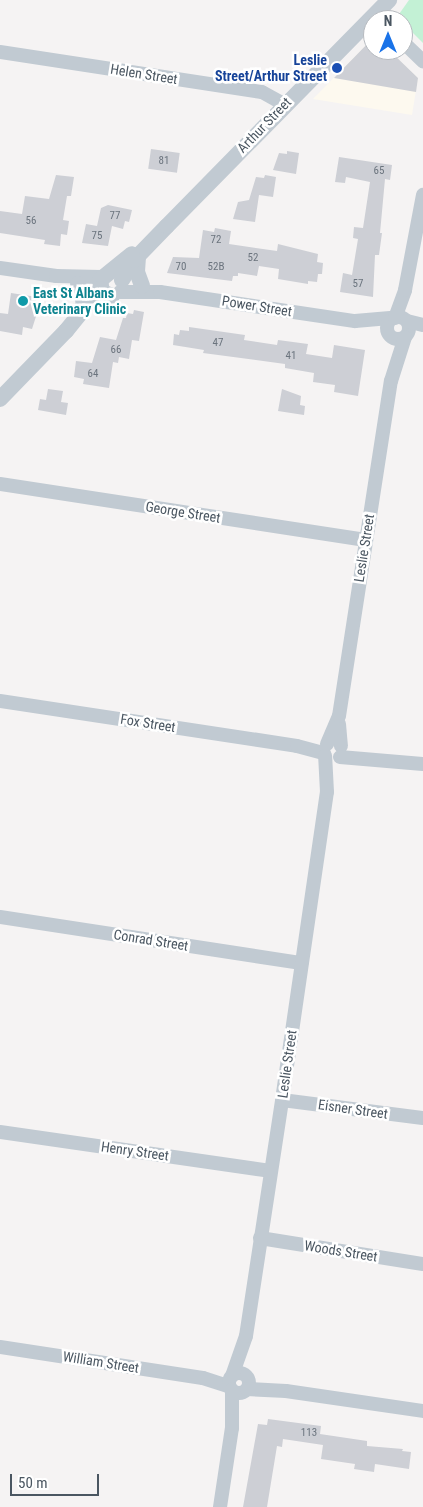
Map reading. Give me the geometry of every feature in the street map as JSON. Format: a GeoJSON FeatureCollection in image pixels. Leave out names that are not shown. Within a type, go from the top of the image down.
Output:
{"type":"FeatureCollection","features":[{"type":"Feature","properties":{"kind":"street","name":"Arthur Street"},"geometry":{"type":"LineString","coordinates":[[66,331],[84,321],[111,284],[284,104],[382,7]]}},
{"type":"Feature","properties":{"kind":"street","name":"Helen Street"},"geometry":{"type":"LineString","coordinates":[[0,52],[262,92],[284,104]]}},
{"type":"Feature","properties":{"kind":"street"},"geometry":{"type":"LineString","coordinates":[[413,52],[423,61]]}},
{"type":"Feature","properties":{"kind":"street"},"geometry":{"type":"LineString","coordinates":[[423,195],[400,319],[388,327],[390,334],[399,339],[423,332]]}},
{"type":"Feature","properties":{"kind":"street","name":"Arthur Street"},"geometry":{"type":"LineString","coordinates":[[0,399],[167,226]]}},
{"type":"Feature","properties":{"kind":"street"},"geometry":{"type":"LineString","coordinates":[[138,257],[137,272],[142,286]]}},
{"type":"Feature","properties":{"kind":"street","name":"Power Street"},"geometry":{"type":"LineString","coordinates":[[0,268],[355,321],[400,319],[423,325]]}},
{"type":"Feature","properties":{"kind":"street","name":"Power Street"},"geometry":{"type":"LineString","coordinates":[[56,276],[78,284],[142,286],[160,292]]}},
{"type":"Feature","properties":{"kind":"street"},"geometry":{"type":"LineString","coordinates":[[78,284],[84,302],[81,313]]}},
{"type":"Feature","properties":{"kind":"street"},"geometry":{"type":"LineString","coordinates":[[400,319],[409,327],[405,336]]}},
{"type":"Feature","properties":{"kind":"street","name":"Power Street"},"geometry":{"type":"LineString","coordinates":[[355,321],[390,334]]}},
{"type":"Feature","properties":{"kind":"street","name":"Leslie Street"},"geometry":{"type":"LineString","coordinates":[[390,334],[391,381]]}},
{"type":"Feature","properties":{"kind":"street","name":"Leslie Street"},"geometry":{"type":"LineString","coordinates":[[220,1507],[338,716],[391,381],[405,336]]}},
{"type":"Feature","properties":{"kind":"street","name":"George Street"},"geometry":{"type":"LineString","coordinates":[[0,484],[366,540]]}},
{"type":"Feature","properties":{"kind":"street","name":"Fox Street"},"geometry":{"type":"LineString","coordinates":[[0,701],[423,764]]}},
{"type":"Feature","properties":{"kind":"street","name":"Conrad Street"},"geometry":{"type":"LineString","coordinates":[[0,917],[302,963]]}},
{"type":"Feature","properties":{"kind":"street","name":"Eisner Street"},"geometry":{"type":"LineString","coordinates":[[282,1100],[423,1118]]}},
{"type":"Feature","properties":{"kind":"street","name":"Henry Street"},"geometry":{"type":"LineString","coordinates":[[0,1132],[270,1171]]}},
{"type":"Feature","properties":{"kind":"street","name":"Woods Street"},"geometry":{"type":"LineString","coordinates":[[260,1238],[423,1264]]}},
{"type":"Feature","properties":{"kind":"street","name":"William Street"},"geometry":{"type":"LineString","coordinates":[[0,1347],[423,1411]]}},
{"type":"Feature","properties":{"kind":"shaded area"},"geometry":{"type":"Polygon","coordinates":[[[363,48],[363,60],[399,60],[418,78],[412,115],[313,99],[363,48]]]}},
{"type":"Feature","properties":{"kind":"green space"},"geometry":{"type":"Polygon","coordinates":[[[409,0],[423,0],[423,43],[413,33],[413,10],[402,10],[409,0]]]}},
{"type":"Feature","properties":{"kind":"building"},"geometry":{"type":"Polygon","coordinates":[[[363,48],[363,60],[399,60],[418,78],[416,92],[334,78],[363,48]]]}},
{"type":"Feature","properties":{"kind":"building"},"geometry":{"type":"Polygon","coordinates":[[[151,149],[180,153],[177,173],[148,169],[151,149]]]}},
{"type":"Feature","properties":{"kind":"building"},"geometry":{"type":"Polygon","coordinates":[[[287,151],[299,153],[296,174],[273,170],[279,153],[287,154],[287,151]]]}},
{"type":"Feature","properties":{"kind":"building"},"geometry":{"type":"Polygon","coordinates":[[[339,157],[392,165],[390,180],[385,179],[380,233],[382,233],[379,255],[375,255],[373,297],[340,292],[343,273],[352,275],[358,239],[353,238],[354,227],[363,228],[370,182],[346,177],[345,183],[335,182],[339,157]]]}},
{"type":"Feature","properties":{"kind":"building"},"geometry":{"type":"Polygon","coordinates":[[[56,175],[74,177],[71,196],[67,196],[63,220],[69,221],[67,235],[61,234],[60,246],[44,244],[45,240],[0,233],[0,211],[22,214],[25,196],[49,199],[56,175]]]}},
{"type":"Feature","properties":{"kind":"building"},"geometry":{"type":"Polygon","coordinates":[[[265,175],[276,177],[273,197],[259,195],[255,222],[233,219],[238,202],[249,200],[256,177],[264,178],[265,175]]]}},
{"type":"Feature","properties":{"kind":"building"},"geometry":{"type":"Polygon","coordinates":[[[108,205],[132,210],[129,222],[125,221],[123,229],[112,226],[108,246],[82,243],[86,224],[97,226],[101,208],[108,205]]]}},
{"type":"Feature","properties":{"kind":"building"},"geometry":{"type":"Polygon","coordinates":[[[215,228],[231,231],[229,244],[277,251],[278,244],[318,254],[317,262],[323,263],[322,274],[318,274],[317,282],[308,281],[308,284],[278,279],[279,269],[259,266],[257,276],[238,273],[238,276],[233,276],[232,281],[167,273],[173,257],[199,258],[203,230],[214,232],[215,228]]]}},
{"type":"Feature","properties":{"kind":"building"},"geometry":{"type":"Polygon","coordinates":[[[11,293],[37,297],[35,306],[39,307],[32,329],[23,327],[22,335],[0,331],[0,313],[8,314],[11,293]]]}},
{"type":"Feature","properties":{"kind":"building"},"geometry":{"type":"Polygon","coordinates":[[[134,310],[144,312],[139,341],[132,340],[129,359],[119,357],[118,363],[113,362],[109,388],[83,384],[84,379],[74,377],[76,361],[92,363],[100,337],[116,340],[123,318],[126,318],[127,313],[133,314],[134,310]]]}},
{"type":"Feature","properties":{"kind":"building"},"geometry":{"type":"Polygon","coordinates":[[[189,327],[245,335],[244,340],[277,345],[278,340],[308,344],[306,354],[332,358],[334,345],[365,350],[358,396],[334,392],[335,385],[313,382],[314,373],[285,368],[285,364],[203,353],[204,350],[173,345],[174,334],[179,335],[180,330],[189,331],[189,327]]]}},
{"type":"Feature","properties":{"kind":"building"},"geometry":{"type":"Polygon","coordinates":[[[48,389],[63,391],[61,402],[68,403],[66,415],[38,410],[40,399],[46,400],[48,389]]]}},
{"type":"Feature","properties":{"kind":"building"},"geometry":{"type":"Polygon","coordinates":[[[282,389],[301,396],[300,405],[305,406],[304,415],[278,411],[282,389]]]}},
{"type":"Feature","properties":{"kind":"building"},"geometry":{"type":"Polygon","coordinates":[[[268,1419],[321,1426],[320,1434],[367,1441],[367,1446],[403,1449],[402,1451],[411,1452],[409,1469],[375,1464],[374,1472],[354,1469],[355,1464],[321,1459],[323,1445],[283,1439],[282,1447],[277,1446],[267,1507],[243,1507],[258,1424],[267,1425],[268,1419]]]}},
{"type":"Feature","properties":{"kind":"place","name":"Leslie Street/Arthur Street"},"geometry":{"type":"Point","coordinates":[337,68]}},
{"type":"Feature","properties":{"kind":"place","name":"East St Albans Veterinary Clinic"},"geometry":{"type":"Point","coordinates":[23,301]}}]}
